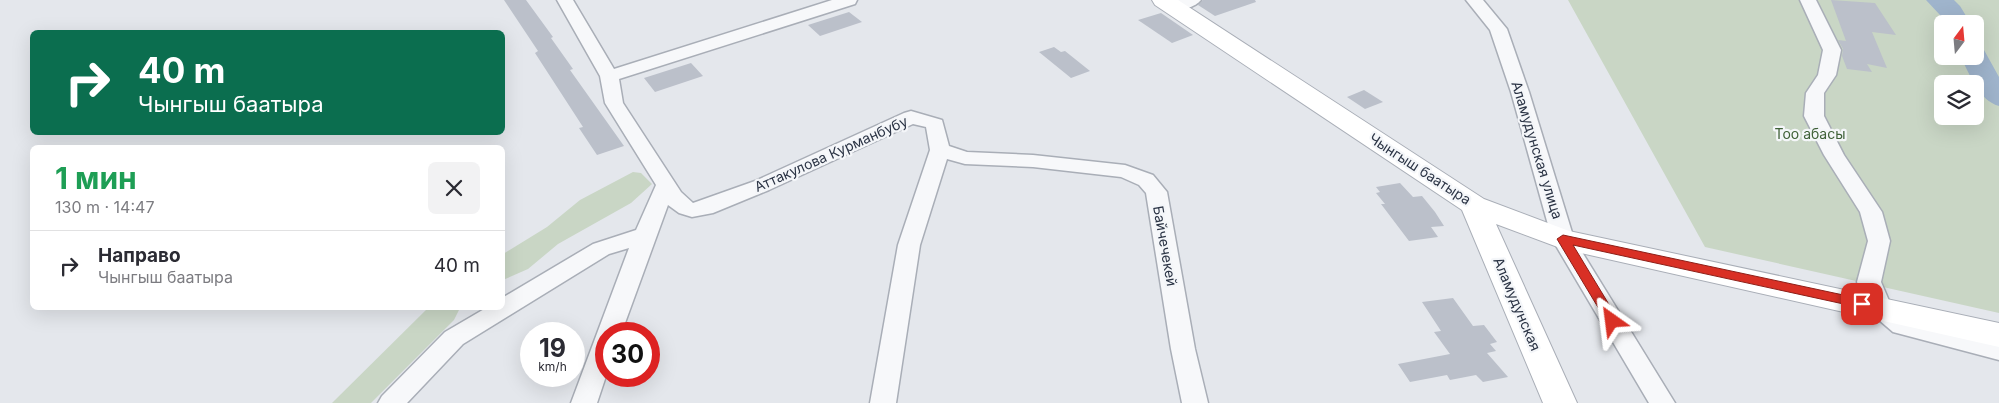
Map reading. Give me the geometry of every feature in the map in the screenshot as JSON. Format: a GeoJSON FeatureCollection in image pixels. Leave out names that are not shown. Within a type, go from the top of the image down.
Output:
{"type":"FeatureCollection","features":[{"type":"Feature","properties":{"kind":"main road","name":"Чынгыш баатыра"},"geometry":{"type":"LineString","coordinates":[[1177,2],[1474,205],[1563,239],[1999,335]]}},
{"type":"Feature","properties":{"kind":"main road","name":"Аламудунская"},"geometry":{"type":"LineString","coordinates":[[1474,205],[1560,403]]}},
{"type":"Feature","properties":{"kind":"street"},"geometry":{"type":"LineString","coordinates":[[565,0],[608,76],[614,103],[666,185],[645,234],[613,322]]}},
{"type":"Feature","properties":{"kind":"street"},"geometry":{"type":"LineString","coordinates":[[608,76],[849,0]]}},
{"type":"Feature","properties":{"kind":"street","name":"Аламудунская улица"},"geometry":{"type":"LineString","coordinates":[[1474,0],[1498,29],[1520,92],[1563,239],[1662,403]]}},
{"type":"Feature","properties":{"kind":"street"},"geometry":{"type":"LineString","coordinates":[[1808,0],[1832,50],[1826,75],[1815,92],[1814,116],[1834,155],[1871,212],[1879,242],[1869,282],[1880,308],[1902,326],[1999,351]]}},
{"type":"Feature","properties":{"kind":"street","name":"Аттакулова Курманбубу"},"geometry":{"type":"LineString","coordinates":[[666,185],[678,204],[694,211],[733,198],[911,117],[935,124],[940,150],[909,245],[883,403]]}},
{"type":"Feature","properties":{"kind":"street","name":"Байчечекей"},"geometry":{"type":"LineString","coordinates":[[940,150],[965,158],[1033,160],[1125,172],[1146,180],[1156,192],[1183,349],[1195,403]]}},
{"type":"Feature","properties":{"kind":"street"},"geometry":{"type":"LineString","coordinates":[[505,307],[601,249],[645,234]]}},
{"type":"Feature","properties":{"kind":"street"},"geometry":{"type":"LineString","coordinates":[[392,403],[454,338],[500,310]]}},
{"type":"Feature","properties":{"kind":"street"},"geometry":{"type":"LineString","coordinates":[[584,403],[595,372]]}},
{"type":"Feature","properties":{"kind":"green space","name":"Тоо абасы"},"geometry":{"type":"Polygon","coordinates":[[[1568,0],[1999,0],[1999,313],[1705,247],[1568,0]]]}},
{"type":"Feature","properties":{"kind":"green space"},"geometry":{"type":"Polygon","coordinates":[[[633,172],[641,173],[652,184],[631,203],[558,244],[528,269],[505,279],[505,253],[547,227],[580,200],[633,172]]]}},
{"type":"Feature","properties":{"kind":"green space"},"geometry":{"type":"Polygon","coordinates":[[[426,310],[459,310],[454,320],[371,403],[332,403],[426,310]]]}},
{"type":"Feature","properties":{"kind":"building"},"geometry":{"type":"Polygon","coordinates":[[[504,0],[526,0],[553,37],[551,38],[573,69],[570,70],[624,146],[597,155],[579,128],[583,127],[535,53],[538,51],[504,0]]]}},
{"type":"Feature","properties":{"kind":"building"},"geometry":{"type":"Polygon","coordinates":[[[1203,0],[1255,0],[1256,2],[1215,16],[1198,5],[1203,0]]]}},
{"type":"Feature","properties":{"kind":"building"},"geometry":{"type":"Polygon","coordinates":[[[1831,0],[1875,3],[1896,35],[1872,32],[1887,68],[1867,64],[1872,72],[1847,69],[1842,56],[1843,49],[1838,40],[1846,41],[1831,0]]]}},
{"type":"Feature","properties":{"kind":"building"},"geometry":{"type":"Polygon","coordinates":[[[849,12],[862,22],[820,36],[808,25],[849,12]]]}},
{"type":"Feature","properties":{"kind":"building"},"geometry":{"type":"Polygon","coordinates":[[[1161,13],[1193,35],[1172,43],[1138,20],[1161,13]]]}},
{"type":"Feature","properties":{"kind":"building"},"geometry":{"type":"Polygon","coordinates":[[[1054,47],[1061,52],[1065,51],[1090,71],[1071,78],[1039,52],[1054,47]]]}},
{"type":"Feature","properties":{"kind":"building"},"geometry":{"type":"Polygon","coordinates":[[[691,63],[703,76],[655,92],[644,78],[691,63]]]}},
{"type":"Feature","properties":{"kind":"building"},"geometry":{"type":"Polygon","coordinates":[[[1364,90],[1383,102],[1365,109],[1347,97],[1364,90]]]}},
{"type":"Feature","properties":{"kind":"building"},"geometry":{"type":"Polygon","coordinates":[[[1400,183],[1413,197],[1422,196],[1435,212],[1444,226],[1431,227],[1438,237],[1409,241],[1381,204],[1385,204],[1376,193],[1380,192],[1376,187],[1400,183]]]}},
{"type":"Feature","properties":{"kind":"building"},"geometry":{"type":"Polygon","coordinates":[[[1453,298],[1473,326],[1484,325],[1497,342],[1490,344],[1496,351],[1487,353],[1508,377],[1483,382],[1476,375],[1450,380],[1447,375],[1410,382],[1398,364],[1450,354],[1434,332],[1441,331],[1422,302],[1453,298]]]}},
{"type":"Feature","properties":{"kind":"waterway"},"geometry":{"type":"LineString","coordinates":[[1939,0],[1953,15]]}},
{"type":"Feature","properties":{"kind":"waterway"},"geometry":{"type":"LineString","coordinates":[[1979,65],[1990,86],[1999,97]]}},
{"type":"Feature","properties":{"kind":"route"},"geometry":{"type":"LineString","coordinates":[[1612,321],[1563,239],[1862,304]]}}]}
